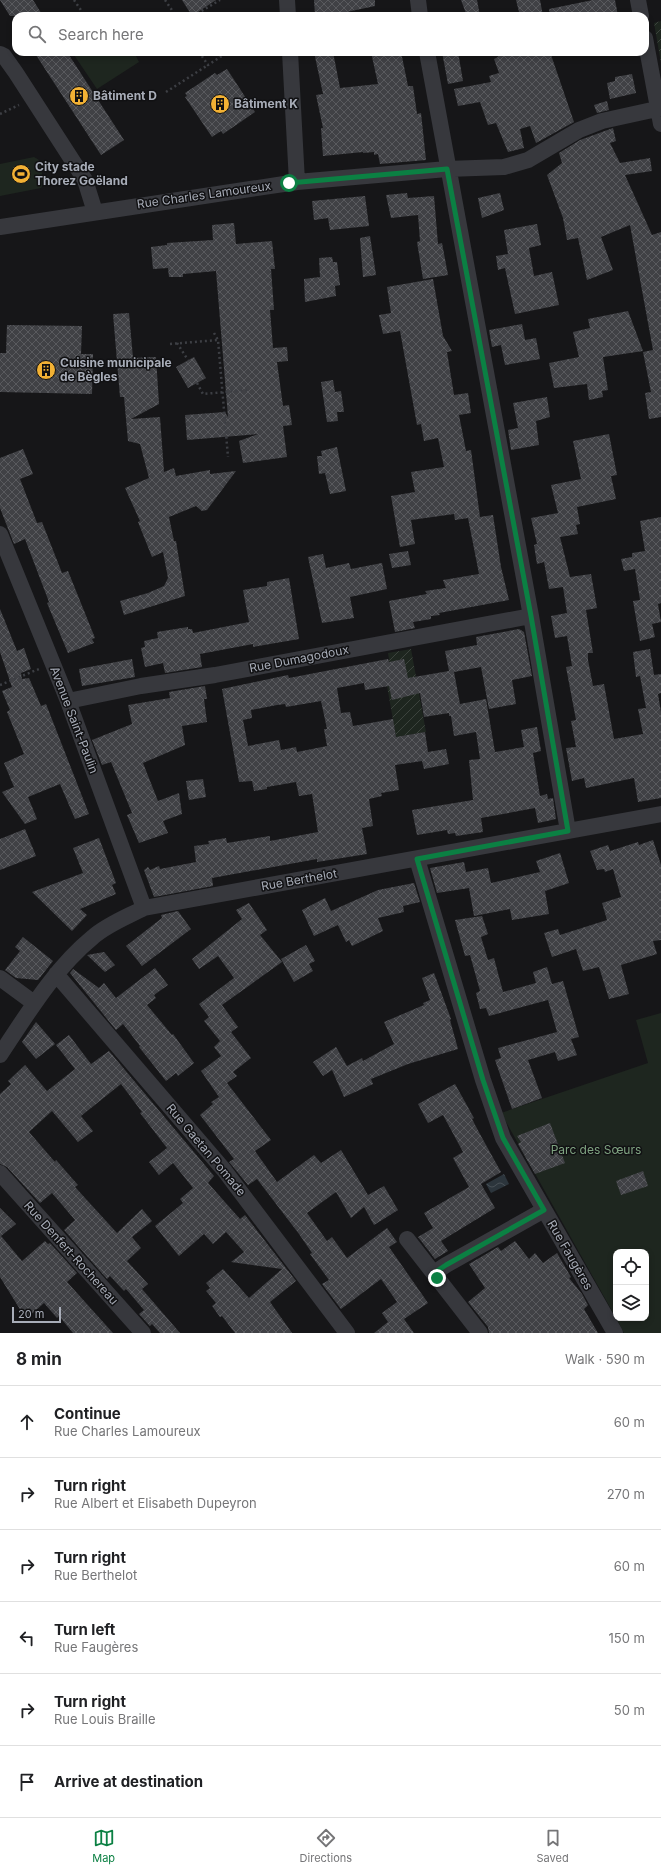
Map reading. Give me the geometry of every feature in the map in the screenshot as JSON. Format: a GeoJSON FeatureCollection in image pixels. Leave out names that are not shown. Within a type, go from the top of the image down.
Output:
{"type":"FeatureCollection","features":[{"type":"Feature","properties":{"kind":"street"},"geometry":{"type":"LineString","coordinates":[[287,0],[288,12]]}},
{"type":"Feature","properties":{"kind":"street"},"geometry":{"type":"LineString","coordinates":[[418,0],[420,12]]}},
{"type":"Feature","properties":{"kind":"street"},"geometry":{"type":"LineString","coordinates":[[638,0],[640,12]]}},
{"type":"Feature","properties":{"kind":"street"},"geometry":{"type":"LineString","coordinates":[[0,54],[4,56],[32,97],[85,180],[95,212]]}},
{"type":"Feature","properties":{"kind":"street"},"geometry":{"type":"LineString","coordinates":[[290,56],[297,182]]}},
{"type":"Feature","properties":{"kind":"street"},"geometry":{"type":"LineString","coordinates":[[428,56],[447,169],[531,616],[568,831]]}},
{"type":"Feature","properties":{"kind":"street"},"geometry":{"type":"LineString","coordinates":[[649,56],[660,113]]}},
{"type":"Feature","properties":{"kind":"street","name":"Rue Charles Lamoureux"},"geometry":{"type":"LineString","coordinates":[[0,227],[297,182],[447,169],[504,167],[528,160],[579,130],[596,123],[660,113]]}},
{"type":"Feature","properties":{"kind":"street","name":"Avenue Saint-Paulin"},"geometry":{"type":"LineString","coordinates":[[0,534],[68,701],[144,908]]}},
{"type":"Feature","properties":{"kind":"street","name":"Rue Dumagodoux"},"geometry":{"type":"LineString","coordinates":[[68,701],[140,686],[215,675],[531,616]]}},
{"type":"Feature","properties":{"kind":"street","name":"Rue Berthelot"},"geometry":{"type":"LineString","coordinates":[[0,1055],[34,1003],[56,974],[94,936],[115,922],[144,908],[661,814]]}},
{"type":"Feature","properties":{"kind":"street","name":"Rue Faugères"},"geometry":{"type":"LineString","coordinates":[[417,859],[483,1080],[503,1138],[615,1333]]}},
{"type":"Feature","properties":{"kind":"street","name":"Rue Gaetan Pomade"},"geometry":{"type":"LineString","coordinates":[[56,974],[224,1170],[347,1333]]}},
{"type":"Feature","properties":{"kind":"street"},"geometry":{"type":"LineString","coordinates":[[0,978],[34,1003]]}},
{"type":"Feature","properties":{"kind":"street","name":"Rue Denfert-Rochereau"},"geometry":{"type":"LineString","coordinates":[[0,1173],[143,1333]]}},
{"type":"Feature","properties":{"kind":"street"},"geometry":{"type":"LineString","coordinates":[[437,1278],[437,1271],[446,1265],[544,1210]]}},
{"type":"Feature","properties":{"kind":"street"},"geometry":{"type":"LineString","coordinates":[[407,1240],[480,1333]]}},
{"type":"Feature","properties":{"kind":"path"},"geometry":{"type":"LineString","coordinates":[[74,0],[82,12]]}},
{"type":"Feature","properties":{"kind":"path"},"geometry":{"type":"LineString","coordinates":[[165,0],[173,12]]}},
{"type":"Feature","properties":{"kind":"path"},"geometry":{"type":"LineString","coordinates":[[200,12],[220,0]]}},
{"type":"Feature","properties":{"kind":"path"},"geometry":{"type":"LineString","coordinates":[[202,56],[208,65]]}},
{"type":"Feature","properties":{"kind":"path"},"geometry":{"type":"LineString","coordinates":[[166,92],[222,56]]}},
{"type":"Feature","properties":{"kind":"path"},"geometry":{"type":"LineString","coordinates":[[0,114],[32,97]]}},
{"type":"Feature","properties":{"kind":"path"},"geometry":{"type":"LineString","coordinates":[[214,333],[218,340],[228,457]]}},
{"type":"Feature","properties":{"kind":"path"},"geometry":{"type":"LineString","coordinates":[[170,344],[218,340]]}},
{"type":"Feature","properties":{"kind":"path"},"geometry":{"type":"LineString","coordinates":[[178,343],[188,360]]}},
{"type":"Feature","properties":{"kind":"path"},"geometry":{"type":"LineString","coordinates":[[197,383],[203,394],[247,390]]}},
{"type":"Feature","properties":{"kind":"path"},"geometry":{"type":"LineString","coordinates":[[0,685],[52,663]]}},
{"type":"Feature","properties":{"kind":"green space"},"geometry":{"type":"Polygon","coordinates":[[[661,21],[661,63],[654,23],[661,21]]]}},
{"type":"Feature","properties":{"kind":"green space"},"geometry":{"type":"Polygon","coordinates":[[[75,56],[136,56],[139,62],[97,89],[75,56]]]}},
{"type":"Feature","properties":{"kind":"green space","name":"City stade Thorez Goëland"},"geometry":{"type":"Polygon","coordinates":[[[34,157],[39,160],[44,183],[41,188],[0,196],[0,164],[34,157]]]}},
{"type":"Feature","properties":{"kind":"green space"},"geometry":{"type":"Polygon","coordinates":[[[411,649],[426,732],[396,737],[386,680],[392,678],[388,653],[411,649]]]}},
{"type":"Feature","properties":{"kind":"green space","name":"Parc des Sœurs"},"geometry":{"type":"Polygon","coordinates":[[[661,1013],[661,1333],[624,1333],[618,1321],[649,1321],[649,1249],[613,1249],[613,1313],[501,1113],[648,1063],[636,1020],[661,1013]]]}},
{"type":"Feature","properties":{"kind":"water"},"geometry":{"type":"Polygon","coordinates":[[[504,1174],[509,1184],[491,1193],[486,1184],[504,1174]]]}},
{"type":"Feature","properties":{"kind":"building"},"geometry":{"type":"Polygon","coordinates":[[[0,0],[33,0],[40,12],[12,12],[12,16],[10,16],[0,0]]]}},
{"type":"Feature","properties":{"kind":"building"},"geometry":{"type":"Polygon","coordinates":[[[182,0],[216,0],[198,12],[190,12],[182,0]]]}},
{"type":"Feature","properties":{"kind":"building"},"geometry":{"type":"Polygon","coordinates":[[[314,0],[375,0],[375,6],[347,12],[315,12],[314,0]]]}},
{"type":"Feature","properties":{"kind":"building"},"geometry":{"type":"Polygon","coordinates":[[[461,0],[477,0],[479,12],[466,12],[461,0]]]}},
{"type":"Feature","properties":{"kind":"building"},"geometry":{"type":"Polygon","coordinates":[[[516,0],[540,0],[542,12],[519,12],[516,0]]]}},
{"type":"Feature","properties":{"kind":"building"},"geometry":{"type":"Polygon","coordinates":[[[593,0],[615,0],[617,12],[549,12],[549,9],[593,0]]]}},
{"type":"Feature","properties":{"kind":"building","name":"Bâtiment D"},"geometry":{"type":"Polygon","coordinates":[[[37,56],[70,56],[124,140],[101,155],[37,56]]]}},
{"type":"Feature","properties":{"kind":"building"},"geometry":{"type":"Polygon","coordinates":[[[315,56],[334,56],[340,88],[378,84],[372,56],[402,56],[408,86],[413,86],[417,114],[421,113],[426,160],[380,164],[378,154],[374,155],[374,152],[323,156],[321,128],[323,128],[316,95],[323,94],[315,56]]]}},
{"type":"Feature","properties":{"kind":"building"},"geometry":{"type":"Polygon","coordinates":[[[443,56],[459,56],[463,81],[448,84],[443,56]]]}},
{"type":"Feature","properties":{"kind":"building"},"geometry":{"type":"Polygon","coordinates":[[[551,56],[574,122],[536,143],[530,126],[520,129],[524,148],[508,152],[496,123],[488,125],[480,102],[458,106],[454,89],[491,82],[489,76],[499,73],[494,59],[498,57],[551,56]]]}},
{"type":"Feature","properties":{"kind":"building","name":"Bâtiment K"},"geometry":{"type":"Polygon","coordinates":[[[227,69],[255,112],[223,134],[221,131],[212,137],[185,97],[187,96],[185,93],[215,73],[217,75],[227,69]]]}},
{"type":"Feature","properties":{"kind":"building"},"geometry":{"type":"Polygon","coordinates":[[[632,74],[636,93],[610,99],[607,83],[615,81],[615,77],[632,74]]]}},
{"type":"Feature","properties":{"kind":"building"},"geometry":{"type":"Polygon","coordinates":[[[607,101],[609,110],[597,113],[594,105],[607,101]]]}},
{"type":"Feature","properties":{"kind":"building"},"geometry":{"type":"Polygon","coordinates":[[[613,128],[616,141],[610,143],[620,163],[650,158],[652,171],[625,175],[652,235],[661,232],[661,417],[649,419],[645,393],[651,392],[643,352],[653,350],[630,225],[601,237],[613,270],[587,280],[578,238],[567,240],[563,218],[547,175],[562,163],[559,153],[580,140],[613,128]]]}},
{"type":"Feature","properties":{"kind":"building"},"geometry":{"type":"Polygon","coordinates":[[[407,193],[408,198],[434,196],[438,244],[442,243],[448,275],[423,279],[417,242],[420,241],[418,215],[391,218],[386,195],[407,193]]]}},
{"type":"Feature","properties":{"kind":"building"},"geometry":{"type":"Polygon","coordinates":[[[500,193],[504,210],[482,218],[478,198],[500,193]]]}},
{"type":"Feature","properties":{"kind":"building"},"geometry":{"type":"Polygon","coordinates":[[[365,196],[369,226],[330,230],[328,218],[314,220],[312,201],[365,196]]]}},
{"type":"Feature","properties":{"kind":"building"},"geometry":{"type":"Polygon","coordinates":[[[234,223],[236,244],[272,241],[275,269],[271,269],[274,310],[270,310],[273,348],[287,347],[288,361],[277,362],[283,406],[289,405],[292,425],[283,426],[287,457],[243,463],[239,441],[258,434],[187,440],[185,415],[225,412],[228,417],[216,271],[183,274],[183,277],[169,277],[168,268],[153,269],[151,247],[167,245],[167,243],[213,240],[212,225],[234,223]]]}},
{"type":"Feature","properties":{"kind":"building"},"geometry":{"type":"Polygon","coordinates":[[[537,224],[541,245],[529,248],[534,276],[552,272],[559,305],[515,314],[505,268],[498,270],[496,256],[508,254],[504,230],[537,224]]]}},
{"type":"Feature","properties":{"kind":"building"},"geometry":{"type":"Polygon","coordinates":[[[370,236],[376,275],[363,277],[360,238],[370,236]]]}},
{"type":"Feature","properties":{"kind":"building"},"geometry":{"type":"Polygon","coordinates":[[[332,257],[333,262],[337,262],[340,285],[335,286],[336,296],[305,302],[304,279],[320,277],[319,258],[332,257]]]}},
{"type":"Feature","properties":{"kind":"building"},"geometry":{"type":"Polygon","coordinates":[[[433,279],[443,336],[452,351],[447,352],[454,395],[468,393],[471,413],[459,415],[466,451],[471,450],[480,517],[493,515],[501,567],[509,600],[439,613],[440,615],[431,616],[431,619],[413,622],[415,628],[395,632],[389,601],[427,594],[425,591],[446,588],[443,580],[479,574],[468,518],[455,520],[454,514],[411,520],[415,544],[400,547],[391,496],[415,492],[411,472],[444,467],[438,438],[424,441],[421,424],[417,425],[400,331],[383,334],[379,315],[391,313],[387,287],[433,279]]]}},
{"type":"Feature","properties":{"kind":"building"},"geometry":{"type":"Polygon","coordinates":[[[628,311],[643,351],[603,357],[608,390],[602,391],[603,397],[589,400],[587,384],[554,388],[549,363],[579,357],[573,332],[590,328],[588,319],[628,311]]]}},
{"type":"Feature","properties":{"kind":"building"},"geometry":{"type":"Polygon","coordinates":[[[129,313],[133,358],[156,357],[159,404],[131,419],[160,417],[164,472],[174,468],[176,476],[210,470],[210,474],[236,471],[207,510],[202,511],[196,506],[169,517],[174,541],[176,541],[185,596],[124,615],[120,601],[148,593],[164,586],[168,578],[163,552],[152,557],[138,522],[140,521],[125,488],[149,478],[140,444],[128,441],[124,397],[120,397],[113,314],[129,313]]]}},
{"type":"Feature","properties":{"kind":"building"},"geometry":{"type":"Polygon","coordinates":[[[522,324],[525,340],[536,338],[540,359],[505,365],[501,345],[492,347],[489,330],[522,324]]]}},
{"type":"Feature","properties":{"kind":"building","name":"Cuisine municipale de Bègles"},"geometry":{"type":"Polygon","coordinates":[[[7,325],[82,326],[81,354],[93,354],[92,394],[0,392],[0,353],[6,353],[7,325]]]}},
{"type":"Feature","properties":{"kind":"building"},"geometry":{"type":"Polygon","coordinates":[[[194,357],[206,378],[188,388],[176,367],[194,357]]]}},
{"type":"Feature","properties":{"kind":"building"},"geometry":{"type":"Polygon","coordinates":[[[333,380],[335,392],[341,391],[344,412],[337,412],[338,421],[327,422],[321,382],[333,380]]]}},
{"type":"Feature","properties":{"kind":"building"},"geometry":{"type":"Polygon","coordinates":[[[547,397],[550,417],[536,421],[539,445],[511,450],[508,430],[518,428],[513,403],[547,397]]]}},
{"type":"Feature","properties":{"kind":"building"},"geometry":{"type":"Polygon","coordinates":[[[609,434],[617,475],[611,476],[616,499],[577,507],[580,524],[576,525],[578,534],[560,537],[570,577],[591,574],[597,608],[586,610],[593,653],[588,653],[588,660],[593,686],[604,684],[614,739],[643,734],[638,709],[646,708],[640,676],[636,677],[633,652],[650,649],[654,675],[661,674],[661,693],[658,694],[661,712],[661,798],[638,802],[634,778],[586,788],[584,778],[572,781],[566,748],[576,747],[571,721],[576,720],[566,667],[572,666],[567,636],[555,638],[551,616],[567,613],[563,587],[549,589],[544,562],[537,564],[534,545],[537,544],[531,518],[558,513],[551,485],[581,479],[573,441],[609,434]]]}},
{"type":"Feature","properties":{"kind":"building"},"geometry":{"type":"Polygon","coordinates":[[[337,447],[346,491],[330,494],[325,473],[319,474],[317,456],[322,456],[321,451],[337,447]]]}},
{"type":"Feature","properties":{"kind":"building"},"geometry":{"type":"Polygon","coordinates":[[[23,449],[33,474],[20,479],[37,523],[42,522],[62,573],[68,571],[95,638],[92,639],[94,643],[68,653],[47,603],[49,602],[25,539],[14,544],[0,508],[0,458],[23,449]]]}},
{"type":"Feature","properties":{"kind":"building"},"geometry":{"type":"Polygon","coordinates":[[[661,517],[661,603],[658,604],[661,622],[652,624],[655,637],[640,641],[633,601],[640,600],[635,569],[624,571],[621,559],[632,557],[632,553],[645,551],[640,521],[661,517]]]}},
{"type":"Feature","properties":{"kind":"building"},"geometry":{"type":"Polygon","coordinates":[[[408,551],[411,565],[392,568],[389,554],[408,551]]]}},
{"type":"Feature","properties":{"kind":"building"},"geometry":{"type":"Polygon","coordinates":[[[323,554],[326,568],[349,563],[351,569],[382,563],[387,589],[350,597],[354,618],[322,623],[308,557],[323,554]]]}},
{"type":"Feature","properties":{"kind":"building"},"geometry":{"type":"Polygon","coordinates":[[[289,578],[299,639],[253,647],[253,644],[200,654],[202,667],[165,673],[163,663],[145,667],[141,648],[145,647],[144,641],[158,638],[157,632],[188,627],[188,629],[192,629],[193,633],[249,622],[243,590],[267,586],[267,582],[289,578]]]}},
{"type":"Feature","properties":{"kind":"building"},"geometry":{"type":"Polygon","coordinates":[[[0,609],[17,651],[24,648],[31,669],[21,673],[22,679],[29,678],[41,706],[46,704],[89,814],[75,819],[60,784],[28,797],[37,819],[25,824],[2,792],[14,787],[4,763],[24,754],[7,712],[10,710],[2,691],[12,687],[0,652],[0,609]]]}},
{"type":"Feature","properties":{"kind":"building"},"geometry":{"type":"Polygon","coordinates":[[[519,629],[524,632],[532,676],[512,680],[516,704],[489,709],[481,667],[454,672],[460,704],[486,699],[495,752],[524,747],[521,730],[537,727],[541,751],[533,753],[540,796],[547,794],[548,799],[553,798],[556,819],[538,823],[535,808],[481,818],[483,832],[456,836],[455,833],[448,834],[447,830],[417,835],[412,810],[473,800],[469,760],[480,759],[476,732],[454,736],[451,716],[449,716],[449,713],[424,717],[420,693],[392,700],[389,686],[365,690],[364,683],[337,688],[341,713],[350,712],[353,726],[393,719],[396,737],[425,732],[428,752],[446,749],[449,764],[424,769],[422,761],[395,765],[399,790],[381,793],[382,796],[369,799],[373,826],[362,828],[367,854],[317,862],[317,859],[212,878],[213,886],[154,897],[144,870],[148,867],[150,870],[159,866],[160,869],[196,862],[194,846],[209,844],[208,841],[226,838],[227,843],[270,836],[270,841],[318,832],[312,794],[299,796],[296,782],[254,791],[252,781],[239,782],[222,689],[288,675],[289,678],[388,659],[389,662],[404,659],[408,678],[449,671],[445,651],[477,645],[476,637],[519,629]],[[321,701],[286,707],[285,704],[277,705],[251,710],[252,718],[243,720],[248,746],[279,740],[281,750],[296,747],[297,752],[327,746],[324,729],[327,729],[321,701]]]}},
{"type":"Feature","properties":{"kind":"building"},"geometry":{"type":"Polygon","coordinates":[[[132,659],[135,677],[82,686],[79,669],[132,659]]]}},
{"type":"Feature","properties":{"kind":"building"},"geometry":{"type":"Polygon","coordinates":[[[205,686],[207,699],[204,699],[207,722],[182,726],[185,745],[143,763],[158,801],[179,793],[182,814],[163,821],[168,833],[139,843],[127,815],[132,813],[111,762],[102,765],[92,740],[132,724],[128,705],[170,698],[169,692],[205,686]]]}},
{"type":"Feature","properties":{"kind":"building"},"geometry":{"type":"Polygon","coordinates":[[[203,779],[206,797],[189,800],[186,781],[203,779]]]}},
{"type":"Feature","properties":{"kind":"building"},"geometry":{"type":"Polygon","coordinates":[[[25,829],[36,856],[0,870],[0,839],[25,829]]]}},
{"type":"Feature","properties":{"kind":"building"},"geometry":{"type":"Polygon","coordinates":[[[99,838],[116,883],[112,885],[116,894],[80,909],[87,915],[72,931],[32,892],[83,873],[73,848],[99,838]]]}},
{"type":"Feature","properties":{"kind":"building"},"geometry":{"type":"Polygon","coordinates":[[[653,840],[661,865],[661,940],[653,941],[657,954],[621,965],[629,994],[609,999],[599,967],[583,971],[576,949],[552,957],[544,933],[558,929],[560,935],[607,920],[602,903],[621,897],[613,869],[605,872],[604,869],[597,870],[590,851],[608,845],[610,851],[638,842],[639,845],[653,840]]]}},
{"type":"Feature","properties":{"kind":"building"},"geometry":{"type":"Polygon","coordinates":[[[560,853],[569,883],[545,891],[549,914],[512,920],[510,909],[474,916],[469,888],[437,893],[430,868],[464,862],[466,872],[488,868],[491,883],[540,872],[536,861],[560,853]]]}},
{"type":"Feature","properties":{"kind":"building"},"geometry":{"type":"Polygon","coordinates":[[[414,883],[420,902],[403,906],[404,912],[378,918],[383,931],[352,946],[349,940],[346,942],[338,925],[314,936],[302,910],[325,898],[331,911],[378,890],[414,883]]]}},
{"type":"Feature","properties":{"kind":"building"},"geometry":{"type":"Polygon","coordinates":[[[249,903],[267,930],[260,935],[282,962],[222,1005],[238,1027],[231,1032],[251,1058],[233,1072],[237,1076],[227,1083],[271,1140],[255,1151],[277,1182],[314,1155],[321,1163],[341,1150],[368,1195],[384,1186],[398,1210],[374,1225],[364,1207],[351,1218],[336,1192],[307,1213],[327,1241],[332,1237],[347,1258],[387,1228],[397,1242],[389,1247],[428,1303],[404,1319],[414,1333],[374,1333],[388,1322],[382,1313],[397,1302],[381,1279],[341,1309],[322,1284],[329,1280],[310,1254],[312,1253],[299,1234],[257,1179],[248,1185],[229,1162],[234,1159],[200,1115],[213,1104],[211,1102],[219,1097],[201,1071],[221,1056],[214,1047],[220,1041],[204,1021],[209,1017],[199,1004],[234,978],[218,956],[199,969],[192,959],[242,919],[236,910],[249,903]]]}},
{"type":"Feature","properties":{"kind":"building"},"geometry":{"type":"Polygon","coordinates":[[[178,911],[191,929],[142,966],[126,946],[162,918],[161,915],[178,911]]]}},
{"type":"Feature","properties":{"kind":"building"},"geometry":{"type":"Polygon","coordinates":[[[482,916],[488,934],[481,937],[488,960],[494,958],[503,992],[536,983],[533,972],[547,967],[552,984],[563,981],[579,1037],[571,1039],[577,1055],[558,1061],[555,1052],[528,1060],[542,1098],[512,1109],[495,1060],[501,1058],[498,1048],[557,1032],[548,1000],[489,1016],[486,1008],[480,1009],[476,993],[480,991],[470,955],[465,956],[455,920],[482,916]]]}},
{"type":"Feature","properties":{"kind":"building"},"geometry":{"type":"Polygon","coordinates":[[[23,937],[53,961],[38,980],[16,978],[5,970],[20,951],[15,947],[23,937]]]}},
{"type":"Feature","properties":{"kind":"building"},"geometry":{"type":"Polygon","coordinates":[[[306,945],[315,961],[309,964],[313,971],[294,982],[281,959],[306,945]]]}},
{"type":"Feature","properties":{"kind":"building"},"geometry":{"type":"Polygon","coordinates":[[[104,952],[115,965],[105,972],[87,955],[104,952]]]}},
{"type":"Feature","properties":{"kind":"building"},"geometry":{"type":"Polygon","coordinates":[[[155,968],[168,985],[154,995],[156,998],[147,1005],[172,1035],[173,1034],[194,1063],[178,1076],[176,1073],[166,1081],[123,1024],[116,1030],[70,973],[73,969],[99,988],[104,983],[116,998],[155,968]]]}},
{"type":"Feature","properties":{"kind":"building"},"geometry":{"type":"Polygon","coordinates":[[[434,973],[451,1019],[450,1020],[458,1049],[408,1064],[371,1079],[373,1084],[344,1097],[332,1070],[323,1076],[313,1062],[336,1047],[347,1066],[362,1058],[363,1061],[394,1044],[384,1022],[424,1005],[423,1003],[430,1000],[422,978],[434,973]]]}},
{"type":"Feature","properties":{"kind":"building"},"geometry":{"type":"Polygon","coordinates":[[[36,1022],[55,1044],[36,1059],[22,1042],[36,1022]]]}},
{"type":"Feature","properties":{"kind":"building"},"geometry":{"type":"Polygon","coordinates":[[[69,1035],[91,1064],[109,1051],[214,1176],[208,1183],[240,1219],[245,1215],[296,1281],[270,1302],[292,1333],[235,1333],[212,1306],[216,1303],[206,1291],[210,1288],[206,1283],[223,1269],[249,1298],[282,1269],[231,1262],[244,1252],[226,1232],[213,1244],[204,1234],[179,1256],[155,1226],[183,1203],[180,1199],[193,1188],[173,1163],[159,1175],[149,1162],[167,1148],[140,1113],[142,1112],[121,1084],[81,1116],[93,1131],[78,1142],[52,1111],[29,1132],[55,1162],[56,1160],[78,1185],[75,1187],[117,1233],[142,1209],[152,1221],[132,1237],[141,1248],[127,1261],[148,1284],[142,1289],[180,1333],[160,1333],[152,1324],[150,1326],[139,1314],[144,1310],[126,1289],[124,1291],[110,1276],[107,1279],[64,1230],[75,1220],[52,1193],[40,1203],[7,1167],[0,1164],[0,1094],[11,1084],[8,1081],[25,1065],[47,1091],[75,1069],[56,1045],[69,1035]]]}},
{"type":"Feature","properties":{"kind":"building"},"geometry":{"type":"Polygon","coordinates":[[[455,1084],[501,1172],[481,1184],[495,1208],[441,1241],[448,1251],[435,1259],[418,1237],[433,1228],[424,1213],[469,1187],[453,1158],[463,1152],[443,1115],[428,1123],[418,1104],[455,1084]]]}},
{"type":"Feature","properties":{"kind":"building"},"geometry":{"type":"Polygon","coordinates":[[[550,1123],[565,1163],[535,1174],[518,1144],[521,1142],[517,1136],[550,1123]]]}},
{"type":"Feature","properties":{"kind":"building"},"geometry":{"type":"Polygon","coordinates":[[[643,1171],[648,1186],[621,1195],[616,1181],[643,1171]]]}},
{"type":"Feature","properties":{"kind":"building"},"geometry":{"type":"Polygon","coordinates":[[[0,1208],[16,1224],[1,1236],[22,1261],[45,1241],[48,1244],[50,1243],[77,1273],[67,1282],[113,1333],[73,1333],[59,1316],[57,1318],[44,1303],[26,1319],[0,1277],[0,1208]]]}},
{"type":"Feature","properties":{"kind":"building"},"geometry":{"type":"Polygon","coordinates":[[[515,1241],[529,1259],[535,1253],[543,1263],[557,1253],[571,1277],[569,1278],[582,1294],[588,1305],[584,1309],[598,1333],[489,1333],[488,1327],[468,1302],[485,1288],[469,1264],[498,1247],[501,1251],[515,1241]]]}},
{"type":"Feature","properties":{"kind":"place","name":"Bâtiment D"},"geometry":{"type":"Point","coordinates":[79,96]}},
{"type":"Feature","properties":{"kind":"place","name":"Bâtiment K"},"geometry":{"type":"Point","coordinates":[220,104]}},
{"type":"Feature","properties":{"kind":"place","name":"City stade Thorez Goëland"},"geometry":{"type":"Point","coordinates":[21,174]}},
{"type":"Feature","properties":{"kind":"place","name":"Cuisine municipale de Bègles"},"geometry":{"type":"Point","coordinates":[46,370]}},
{"type":"Feature","properties":{"kind":"route"},"geometry":{"type":"LineString","coordinates":[[289,183],[447,169],[531,616],[568,831],[417,859],[483,1080],[503,1138],[544,1210],[446,1265],[437,1271],[437,1278]]}}]}
